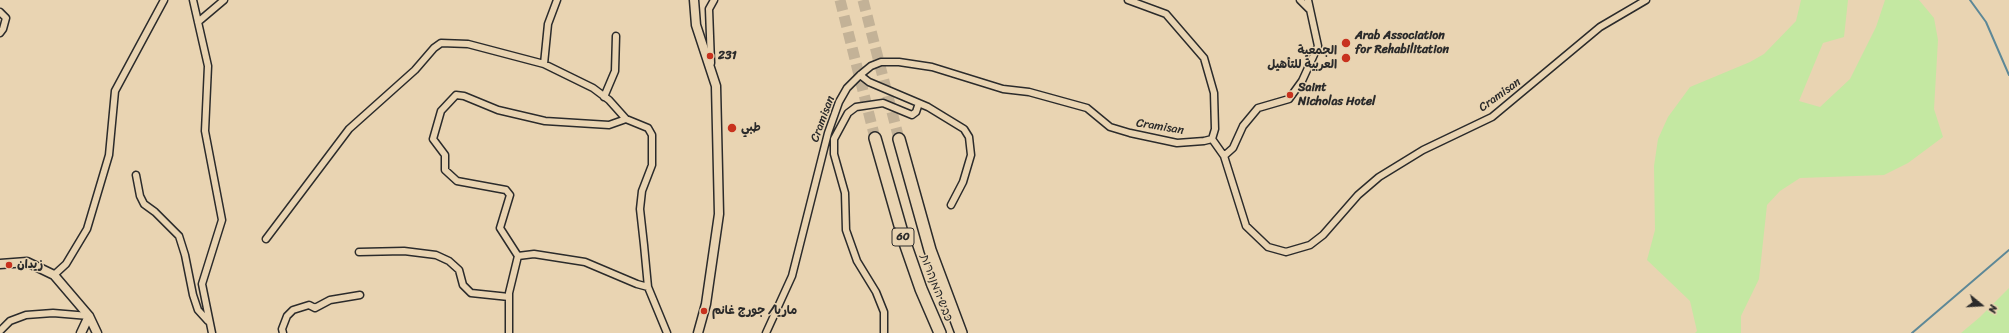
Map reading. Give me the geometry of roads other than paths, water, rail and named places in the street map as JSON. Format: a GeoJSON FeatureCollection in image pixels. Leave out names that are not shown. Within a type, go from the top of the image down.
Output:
{"type":"FeatureCollection","features":[{"type":"Feature","properties":{"kind":"highway","name":"כביש המנהרות"},"geometry":{"type":"LineString","coordinates":[[875,138],[921,289],[940,333]]}},
{"type":"Feature","properties":{"kind":"highway","name":"כביש המנהרות"},"geometry":{"type":"LineString","coordinates":[[899,139],[930,250],[961,333]]}},
{"type":"Feature","properties":{"kind":"street"},"geometry":{"type":"LineString","coordinates":[[54,275],[66,264],[86,229],[109,155],[115,91],[164,0]]}},
{"type":"Feature","properties":{"kind":"street"},"geometry":{"type":"LineString","coordinates":[[193,0],[208,66],[204,131],[222,220],[202,284],[212,333]]}},
{"type":"Feature","properties":{"kind":"street"},"geometry":{"type":"LineString","coordinates":[[198,22],[224,0]]}},
{"type":"Feature","properties":{"kind":"street"},"geometry":{"type":"LineString","coordinates":[[544,64],[548,24],[557,0]]}},
{"type":"Feature","properties":{"kind":"street"},"geometry":{"type":"LineString","coordinates":[[694,0],[696,25],[711,66],[716,86],[719,214],[706,304],[698,333]]}},
{"type":"Feature","properties":{"kind":"street"},"geometry":{"type":"LineString","coordinates":[[711,66],[709,9],[714,0]]}},
{"type":"Feature","properties":{"kind":"street"},"geometry":{"type":"LineString","coordinates":[[1128,0],[1166,14],[1204,58],[1214,93],[1215,129],[1212,139]]}},
{"type":"Feature","properties":{"kind":"street"},"geometry":{"type":"LineString","coordinates":[[1300,0],[1308,9]]}},
{"type":"Feature","properties":{"kind":"street"},"geometry":{"type":"LineString","coordinates":[[1224,156],[1233,148],[1243,126],[1258,108],[1289,99],[1302,81],[1318,46],[1308,9],[1308,0]]}},
{"type":"Feature","properties":{"kind":"street","name":"Cramisan"},"geometry":{"type":"LineString","coordinates":[[766,333],[794,270],[828,132],[839,102],[848,88],[860,75],[871,66],[881,62],[899,62],[932,67],[1003,89],[1029,92],[1087,108],[1110,127],[1130,133],[1177,143],[1212,139],[1224,156],[1246,226],[1268,247],[1286,252],[1310,245],[1323,236],[1358,195],[1379,177],[1423,150],[1492,117],[1600,27],[1646,0]]}},
{"type":"Feature","properties":{"kind":"street"},"geometry":{"type":"LineString","coordinates":[[0,12],[6,18],[3,29],[0,33]]}},
{"type":"Feature","properties":{"kind":"street"},"geometry":{"type":"LineString","coordinates":[[604,97],[615,71],[616,36]]}},
{"type":"Feature","properties":{"kind":"street"},"geometry":{"type":"LineString","coordinates":[[266,239],[349,129],[415,70],[438,45],[441,43],[468,44],[544,64],[593,88],[626,119],[648,128],[652,135],[652,165],[642,191],[640,209],[648,286],[667,333]]}},
{"type":"Feature","properties":{"kind":"street"},"geometry":{"type":"LineString","coordinates":[[860,75],[869,82],[919,103],[964,129],[969,137],[971,155],[969,166],[963,182],[951,205]]}},
{"type":"Feature","properties":{"kind":"street"},"geometry":{"type":"LineString","coordinates":[[509,333],[509,296],[518,256],[500,228],[510,195],[506,190],[457,181],[445,170],[445,155],[433,139],[441,111],[456,95],[464,96],[498,110],[545,121],[609,125],[626,119]]}},
{"type":"Feature","properties":{"kind":"street"},"geometry":{"type":"LineString","coordinates":[[884,333],[884,312],[876,292],[857,261],[846,230],[845,193],[834,154],[834,139],[848,113],[856,107],[882,103],[912,115],[916,112],[919,103]]}},
{"type":"Feature","properties":{"kind":"street"},"geometry":{"type":"LineString","coordinates":[[136,175],[140,196],[144,204],[159,216],[179,236],[198,310],[209,322]]}},
{"type":"Feature","properties":{"kind":"street"},"geometry":{"type":"LineString","coordinates":[[359,252],[404,250],[436,255],[449,261],[459,270],[463,285],[471,293],[509,296]]}},
{"type":"Feature","properties":{"kind":"street"},"geometry":{"type":"LineString","coordinates":[[518,256],[534,254],[585,262],[637,284],[648,286]]}},
{"type":"Feature","properties":{"kind":"street"},"geometry":{"type":"LineString","coordinates":[[0,264],[27,262],[54,275],[89,316],[97,333]]}},
{"type":"Feature","properties":{"kind":"street"},"geometry":{"type":"LineString","coordinates":[[283,333],[282,329],[287,316],[293,310],[309,305],[315,308],[330,300],[360,295]]}},
{"type":"Feature","properties":{"kind":"street"},"geometry":{"type":"LineString","coordinates":[[0,331],[10,321],[26,315],[53,312],[89,316]]}},
{"type":"Feature","properties":{"kind":"street"},"geometry":{"type":"LineString","coordinates":[[81,333],[89,316]]}},
{"type":"Feature","properties":{"kind":"waterway"},"geometry":{"type":"LineString","coordinates":[[1970,0],[1986,22],[2009,75]]}},
{"type":"Feature","properties":{"kind":"waterway"},"geometry":{"type":"LineString","coordinates":[[1912,333],[2009,250]]}},
{"type":"Feature","properties":{"kind":"tunnel"},"geometry":{"type":"LineString","coordinates":[[840,0],[875,138]]}},
{"type":"Feature","properties":{"kind":"tunnel"},"geometry":{"type":"LineString","coordinates":[[863,0],[899,139]]}},
{"type":"Feature","properties":{"kind":"place","name":"Arab Association for Rehabilitation"},"geometry":{"type":"Point","coordinates":[1346,43]}},
{"type":"Feature","properties":{"kind":"place","name":"231"},"geometry":{"type":"Point","coordinates":[710,56]}},
{"type":"Feature","properties":{"kind":"place","name":"الجمعية العربية للتأهيل"},"geometry":{"type":"Point","coordinates":[1346,58]}},
{"type":"Feature","properties":{"kind":"place","name":"Saint Nicholas Hotel"},"geometry":{"type":"Point","coordinates":[1290,95]}},
{"type":"Feature","properties":{"kind":"place","name":"طبي"},"geometry":{"type":"Point","coordinates":[732,128]}},
{"type":"Feature","properties":{"kind":"place","name":"زيدان"},"geometry":{"type":"Point","coordinates":[9,265]}},
{"type":"Feature","properties":{"kind":"place","name":"ماريا/ جورج غانم"},"geometry":{"type":"Point","coordinates":[704,311]}}]}
